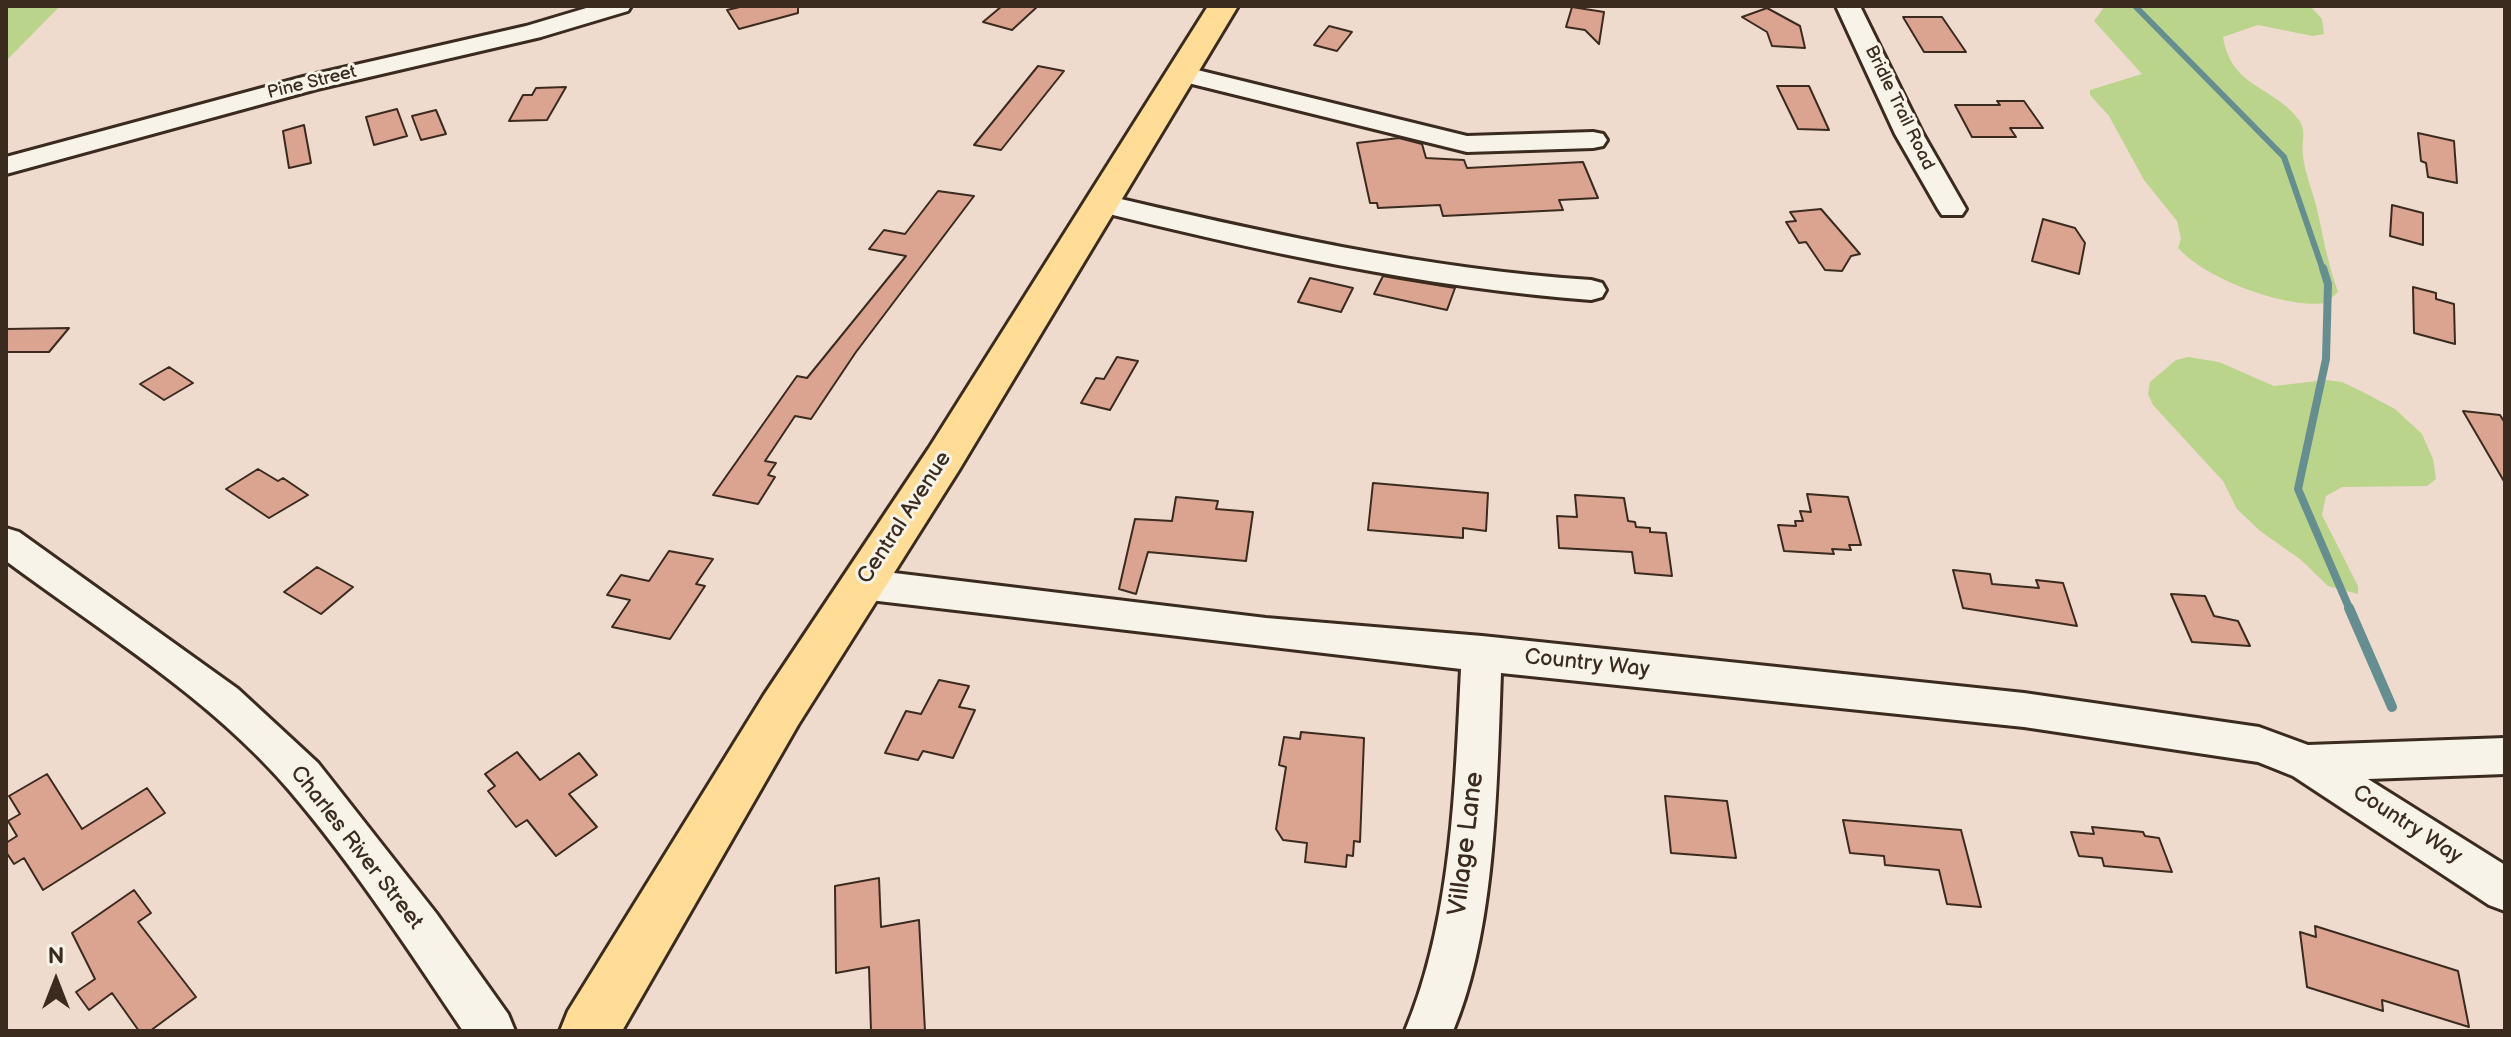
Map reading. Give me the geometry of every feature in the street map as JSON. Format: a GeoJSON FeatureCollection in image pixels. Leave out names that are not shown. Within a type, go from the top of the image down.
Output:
{"type":"FeatureCollection","features":[{"type":"Feature","properties":{"kind":"main road","name":"Central Avenue"},"geometry":{"type":"LineString","coordinates":[[589,1031],[861,584],[944,459],[1223,6]]}},
{"type":"Feature","properties":{"kind":"street","name":"Pine Street"},"geometry":{"type":"LineString","coordinates":[[6,166],[312,82],[519,35],[619,6]]}},
{"type":"Feature","properties":{"kind":"street","name":"Bridle Trail Road"},"geometry":{"type":"LineString","coordinates":[[1848,6],[1909,134],[1952,209]]}},
{"type":"Feature","properties":{"kind":"street"},"geometry":{"type":"LineString","coordinates":[[1181,74],[1467,144],[1593,140]]}},
{"type":"Feature","properties":{"kind":"street"},"geometry":{"type":"LineString","coordinates":[[1099,203],[1316,254],[1492,283],[1591,290]]}},
{"type":"Feature","properties":{"kind":"street","name":"Charles River Street"},"geometry":{"type":"LineString","coordinates":[[6,542],[224,701],[303,776],[420,928],[491,1031]]}},
{"type":"Feature","properties":{"kind":"street","name":"Country Way"},"geometry":{"type":"LineString","coordinates":[[861,584],[1266,633],[1482,652],[2024,710],[2259,745],[2308,763],[2505,890]]}},
{"type":"Feature","properties":{"kind":"street","name":"Village Lane"},"geometry":{"type":"LineString","coordinates":[[1429,1031],[1437,1015],[1456,936],[1473,828],[1482,652]]}},
{"type":"Feature","properties":{"kind":"street","name":"Country Way"},"geometry":{"type":"LineString","coordinates":[[2308,763],[2505,756]]}},
{"type":"Feature","properties":{"kind":"green space"},"geometry":{"type":"Polygon","coordinates":[[[6,6],[60,6],[6,61],[6,6]]]}},
{"type":"Feature","properties":{"kind":"green space"},"geometry":{"type":"Polygon","coordinates":[[[2105,6],[2310,6],[2322,19],[2324,34],[2313,36],[2258,25],[2223,37],[2235,67],[2289,109],[2301,124],[2305,169],[2338,292],[2326,303],[2290,301],[2247,289],[2207,271],[2178,248],[2181,239],[2177,221],[2144,180],[2109,116],[2090,95],[2090,90],[2142,74],[2094,21],[2105,6]]]}},
{"type":"Feature","properties":{"kind":"green space"},"geometry":{"type":"Polygon","coordinates":[[[2188,357],[2219,362],[2274,386],[2326,380],[2342,382],[2395,409],[2422,434],[2433,459],[2436,479],[2427,486],[2342,487],[2326,496],[2322,515],[2358,586],[2358,594],[2328,586],[2300,559],[2260,531],[2237,509],[2223,481],[2153,405],[2148,394],[2150,382],[2176,360],[2188,357]]]}},
{"type":"Feature","properties":{"kind":"building"},"geometry":{"type":"Polygon","coordinates":[[[744,6],[798,6],[798,13],[739,29],[727,10],[744,6]]]}},
{"type":"Feature","properties":{"kind":"building"},"geometry":{"type":"Polygon","coordinates":[[[1002,6],[1038,6],[1012,30],[983,22],[1002,6]]]}},
{"type":"Feature","properties":{"kind":"building"},"geometry":{"type":"Polygon","coordinates":[[[1572,7],[1604,12],[1599,44],[1585,30],[1566,27],[1572,7]]]}},
{"type":"Feature","properties":{"kind":"building"},"geometry":{"type":"Polygon","coordinates":[[[1767,8],[1800,26],[1805,48],[1772,46],[1767,32],[1742,17],[1767,8]]]}},
{"type":"Feature","properties":{"kind":"building"},"geometry":{"type":"Polygon","coordinates":[[[1903,17],[1942,17],[1966,52],[1924,52],[1903,17]]]}},
{"type":"Feature","properties":{"kind":"building"},"geometry":{"type":"Polygon","coordinates":[[[1329,26],[1352,32],[1337,51],[1314,45],[1329,26]]]}},
{"type":"Feature","properties":{"kind":"building"},"geometry":{"type":"Polygon","coordinates":[[[1038,66],[1064,71],[1001,150],[974,145],[1038,66]]]}},
{"type":"Feature","properties":{"kind":"building"},"geometry":{"type":"Polygon","coordinates":[[[1777,86],[1809,86],[1829,130],[1798,129],[1777,86]]]}},
{"type":"Feature","properties":{"kind":"building"},"geometry":{"type":"Polygon","coordinates":[[[566,87],[547,120],[509,121],[523,95],[532,95],[536,88],[566,87]]]}},
{"type":"Feature","properties":{"kind":"building"},"geometry":{"type":"Polygon","coordinates":[[[1997,101],[2024,101],[2043,128],[2010,128],[2016,137],[1972,137],[1955,105],[2000,105],[1997,101]]]}},
{"type":"Feature","properties":{"kind":"building"},"geometry":{"type":"Polygon","coordinates":[[[397,109],[407,136],[374,145],[366,117],[397,109]]]}},
{"type":"Feature","properties":{"kind":"building"},"geometry":{"type":"Polygon","coordinates":[[[436,110],[446,134],[421,140],[412,116],[436,110]]]}},
{"type":"Feature","properties":{"kind":"building"},"geometry":{"type":"Polygon","coordinates":[[[304,125],[311,163],[289,168],[283,131],[304,125]]]}},
{"type":"Feature","properties":{"kind":"building"},"geometry":{"type":"Polygon","coordinates":[[[2418,133],[2454,141],[2457,183],[2428,177],[2426,163],[2421,161],[2418,133]]]}},
{"type":"Feature","properties":{"kind":"building"},"geometry":{"type":"Polygon","coordinates":[[[1399,138],[1422,144],[1426,158],[1464,160],[1467,168],[1583,162],[1598,198],[1559,200],[1563,210],[1443,216],[1440,205],[1378,208],[1377,203],[1370,203],[1357,143],[1399,138]]]}},
{"type":"Feature","properties":{"kind":"building"},"geometry":{"type":"Polygon","coordinates":[[[938,191],[974,196],[856,352],[811,419],[795,416],[765,461],[776,463],[768,475],[775,477],[758,504],[713,495],[797,376],[807,378],[906,256],[869,249],[884,230],[905,234],[938,191]]]}},
{"type":"Feature","properties":{"kind":"building"},"geometry":{"type":"Polygon","coordinates":[[[2392,205],[2423,213],[2423,245],[2390,236],[2392,205]]]}},
{"type":"Feature","properties":{"kind":"building"},"geometry":{"type":"Polygon","coordinates":[[[1821,209],[1860,254],[1851,256],[1842,271],[1825,270],[1806,242],[1799,243],[1786,222],[1796,221],[1790,212],[1821,209]]]}},
{"type":"Feature","properties":{"kind":"building"},"geometry":{"type":"Polygon","coordinates":[[[2043,219],[2075,228],[2085,243],[2079,274],[2032,261],[2043,219]]]}},
{"type":"Feature","properties":{"kind":"building"},"geometry":{"type":"Polygon","coordinates":[[[1383,276],[1455,288],[1447,310],[1374,294],[1383,276]]]}},
{"type":"Feature","properties":{"kind":"building"},"geometry":{"type":"Polygon","coordinates":[[[1310,278],[1353,288],[1341,312],[1298,302],[1310,278]]]}},
{"type":"Feature","properties":{"kind":"building"},"geometry":{"type":"Polygon","coordinates":[[[2413,287],[2436,293],[2436,299],[2454,304],[2455,344],[2414,333],[2413,287]]]}},
{"type":"Feature","properties":{"kind":"building"},"geometry":{"type":"Polygon","coordinates":[[[69,328],[49,352],[6,352],[6,329],[69,328]]]}},
{"type":"Feature","properties":{"kind":"building"},"geometry":{"type":"Polygon","coordinates":[[[1117,357],[1138,361],[1110,410],[1081,403],[1096,378],[1104,379],[1117,357]]]}},
{"type":"Feature","properties":{"kind":"building"},"geometry":{"type":"Polygon","coordinates":[[[169,367],[193,383],[164,400],[140,384],[169,367]]]}},
{"type":"Feature","properties":{"kind":"building"},"geometry":{"type":"Polygon","coordinates":[[[2463,411],[2500,415],[2505,423],[2505,483],[2463,411]]]}},
{"type":"Feature","properties":{"kind":"building"},"geometry":{"type":"Polygon","coordinates":[[[258,469],[278,481],[283,478],[308,495],[269,518],[226,489],[258,469]]]}},
{"type":"Feature","properties":{"kind":"building"},"geometry":{"type":"Polygon","coordinates":[[[1373,483],[1488,493],[1486,531],[1463,528],[1463,538],[1368,530],[1373,483]]]}},
{"type":"Feature","properties":{"kind":"building"},"geometry":{"type":"Polygon","coordinates":[[[1807,494],[1848,497],[1861,545],[1849,545],[1851,550],[1832,549],[1834,554],[1784,551],[1778,525],[1796,526],[1795,521],[1803,521],[1800,511],[1811,512],[1807,494]]]}},
{"type":"Feature","properties":{"kind":"building"},"geometry":{"type":"Polygon","coordinates":[[[1575,495],[1624,498],[1628,521],[1635,522],[1636,527],[1650,528],[1650,532],[1666,533],[1672,576],[1635,573],[1632,552],[1559,548],[1557,516],[1577,517],[1575,495]]]}},
{"type":"Feature","properties":{"kind":"building"},"geometry":{"type":"Polygon","coordinates":[[[1176,497],[1218,501],[1216,509],[1253,512],[1246,561],[1148,552],[1136,594],[1119,589],[1135,519],[1172,521],[1176,497]]]}},
{"type":"Feature","properties":{"kind":"building"},"geometry":{"type":"Polygon","coordinates":[[[669,551],[713,559],[696,584],[705,586],[670,639],[612,627],[630,600],[607,595],[621,575],[649,581],[669,551]]]}},
{"type":"Feature","properties":{"kind":"building"},"geometry":{"type":"Polygon","coordinates":[[[317,567],[353,587],[321,614],[284,592],[317,567]]]}},
{"type":"Feature","properties":{"kind":"building"},"geometry":{"type":"Polygon","coordinates":[[[1953,570],[1990,574],[1992,584],[2039,588],[2036,580],[2063,583],[2077,626],[1963,608],[1953,570]]]}},
{"type":"Feature","properties":{"kind":"building"},"geometry":{"type":"Polygon","coordinates":[[[2171,594],[2205,596],[2214,616],[2238,621],[2250,646],[2192,642],[2171,594]]]}},
{"type":"Feature","properties":{"kind":"building"},"geometry":{"type":"Polygon","coordinates":[[[939,680],[969,686],[959,707],[975,710],[953,758],[923,751],[918,760],[885,753],[906,711],[921,714],[939,680]]]}},
{"type":"Feature","properties":{"kind":"building"},"geometry":{"type":"Polygon","coordinates":[[[1301,732],[1364,738],[1360,842],[1354,841],[1353,856],[1347,855],[1346,867],[1305,862],[1307,843],[1283,840],[1276,829],[1286,767],[1279,765],[1284,737],[1300,739],[1301,732]]]}},
{"type":"Feature","properties":{"kind":"building"},"geometry":{"type":"Polygon","coordinates":[[[517,752],[540,780],[579,753],[597,775],[569,794],[597,827],[556,856],[527,820],[516,827],[488,791],[495,786],[485,774],[517,752]]]}},
{"type":"Feature","properties":{"kind":"building"},"geometry":{"type":"Polygon","coordinates":[[[47,774],[82,829],[147,788],[165,813],[43,890],[24,858],[14,864],[6,852],[6,843],[17,836],[8,821],[20,814],[9,796],[47,774]]]}},
{"type":"Feature","properties":{"kind":"building"},"geometry":{"type":"Polygon","coordinates":[[[1665,796],[1727,801],[1736,858],[1671,853],[1665,796]]]}},
{"type":"Feature","properties":{"kind":"building"},"geometry":{"type":"Polygon","coordinates":[[[1843,820],[1961,830],[1981,907],[1947,904],[1939,870],[1885,865],[1884,856],[1850,853],[1843,820]]]}},
{"type":"Feature","properties":{"kind":"building"},"geometry":{"type":"Polygon","coordinates":[[[2092,827],[2143,832],[2145,836],[2159,838],[2172,872],[2104,866],[2102,858],[2079,856],[2071,832],[2094,834],[2092,827]]]}},
{"type":"Feature","properties":{"kind":"building"},"geometry":{"type":"Polygon","coordinates":[[[879,878],[881,927],[919,920],[925,1031],[871,1031],[869,967],[836,973],[835,886],[879,878]]]}},
{"type":"Feature","properties":{"kind":"building"},"geometry":{"type":"Polygon","coordinates":[[[134,890],[151,913],[138,922],[196,997],[150,1031],[139,1031],[112,993],[89,1010],[76,992],[95,979],[72,933],[134,890]]]}},
{"type":"Feature","properties":{"kind":"building"},"geometry":{"type":"Polygon","coordinates":[[[2315,926],[2458,971],[2469,1027],[2382,1000],[2383,1011],[2307,987],[2300,932],[2316,937],[2315,926]]]}},
{"type":"Feature","properties":{"kind":"waterway"},"geometry":{"type":"LineString","coordinates":[[2135,6],[2284,157],[2323,270]]}},
{"type":"Feature","properties":{"kind":"waterway"},"geometry":{"type":"LineString","coordinates":[[2323,268],[2328,284],[2326,359],[2298,489],[2350,610]]}},
{"type":"Feature","properties":{"kind":"waterway"},"geometry":{"type":"LineString","coordinates":[[2349,608],[2392,707]]}}]}
